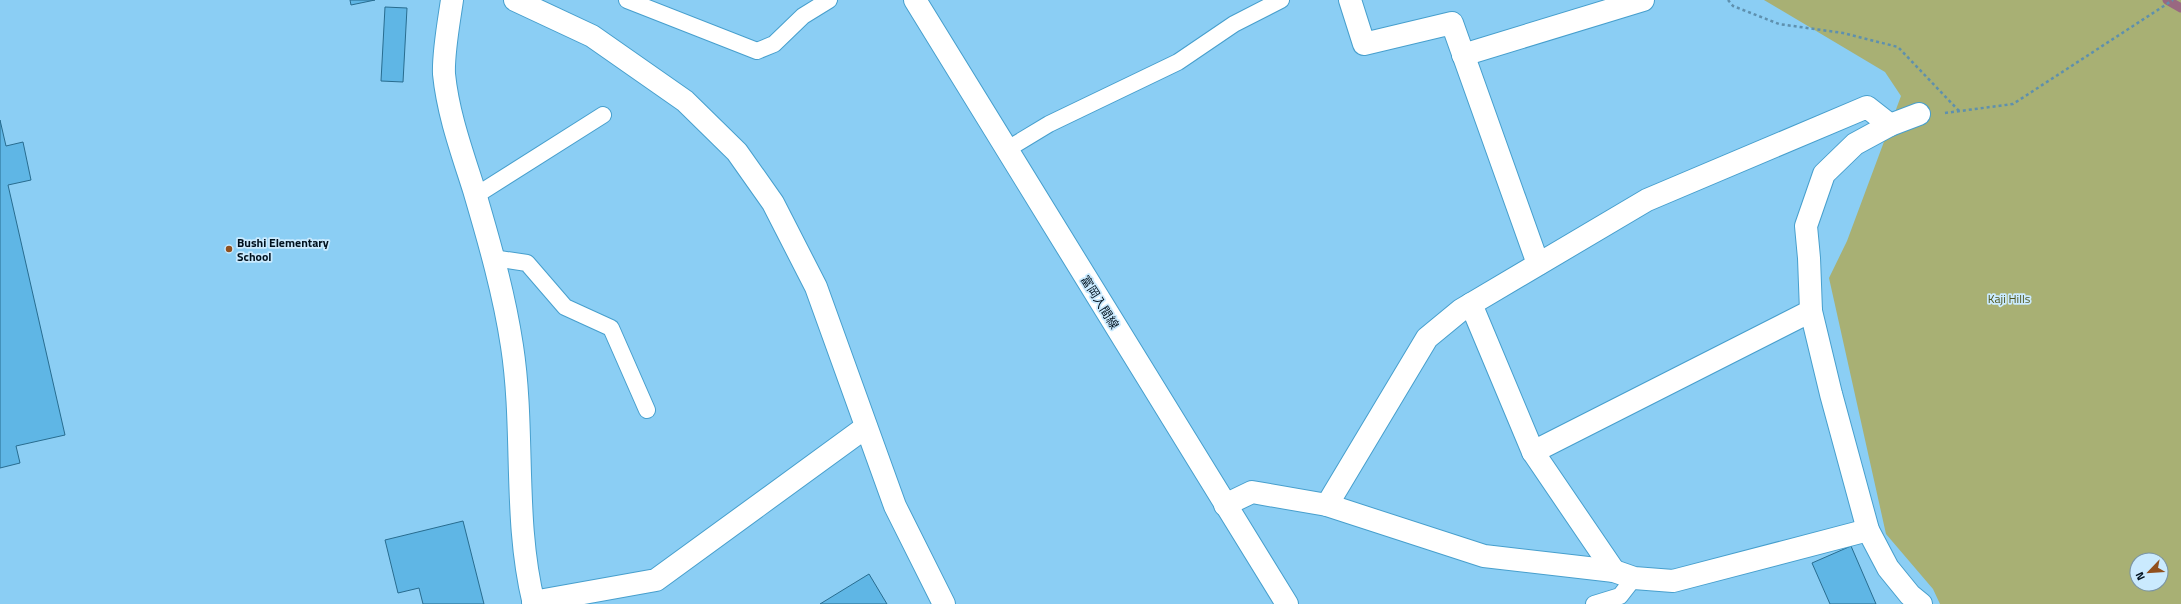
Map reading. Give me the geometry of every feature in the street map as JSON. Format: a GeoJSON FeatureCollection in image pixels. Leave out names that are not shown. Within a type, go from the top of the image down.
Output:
{"type":"FeatureCollection","features":[{"type":"Feature","properties":{"kind":"street"},"geometry":{"type":"LineString","coordinates":[[452,0],[444,72],[450,113],[493,258],[512,346],[519,428],[524,531],[529,587],[533,603],[656,580],[866,427]]}},
{"type":"Feature","properties":{"kind":"street"},"geometry":{"type":"LineString","coordinates":[[515,0],[592,36],[685,101],[736,152],[773,203],[816,287],[895,506],[944,604]]}},
{"type":"Feature","properties":{"kind":"street","name":"富岡入間線"},"geometry":{"type":"LineString","coordinates":[[915,0],[1287,604]]}},
{"type":"Feature","properties":{"kind":"street"},"geometry":{"type":"LineString","coordinates":[[1350,0],[1364,44],[1452,23],[1538,264]]}},
{"type":"Feature","properties":{"kind":"street"},"geometry":{"type":"LineString","coordinates":[[1463,56],[1643,0]]}},
{"type":"Feature","properties":{"kind":"street"},"geometry":{"type":"LineString","coordinates":[[1327,505],[1427,338],[1471,304],[1647,200],[1867,107],[1890,125]]}},
{"type":"Feature","properties":{"kind":"street"},"geometry":{"type":"LineString","coordinates":[[1919,114],[1890,125],[1855,144],[1824,174],[1806,226],[1811,311],[1831,394],[1868,530],[1888,568],[1910,595],[1921,604]]}},
{"type":"Feature","properties":{"kind":"street"},"geometry":{"type":"LineString","coordinates":[[1471,304],[1533,452],[1624,574]]}},
{"type":"Feature","properties":{"kind":"street"},"geometry":{"type":"LineString","coordinates":[[1533,452],[1811,311]]}},
{"type":"Feature","properties":{"kind":"street"},"geometry":{"type":"LineString","coordinates":[[1225,505],[1252,492],[1327,505],[1484,556],[1673,581],[1868,530]]}},
{"type":"Feature","properties":{"kind":"lane"},"geometry":{"type":"LineString","coordinates":[[628,0],[757,51],[774,44],[803,16],[829,0]]}},
{"type":"Feature","properties":{"kind":"lane"},"geometry":{"type":"LineString","coordinates":[[1006,150],[1049,124],[1178,62],[1234,24],[1281,0]]}},
{"type":"Feature","properties":{"kind":"lane"},"geometry":{"type":"LineString","coordinates":[[475,196],[603,115]]}},
{"type":"Feature","properties":{"kind":"lane"},"geometry":{"type":"LineString","coordinates":[[493,258],[527,263],[565,307],[611,328],[647,410]]}},
{"type":"Feature","properties":{"kind":"lane"},"geometry":{"type":"LineString","coordinates":[[1594,604],[1620,596],[1624,574]]}},
{"type":"Feature","properties":{"kind":"path"},"geometry":{"type":"LineString","coordinates":[[1728,0],[1733,6],[1779,24],[1843,34],[1898,47],[1960,112]]}},
{"type":"Feature","properties":{"kind":"path"},"geometry":{"type":"LineString","coordinates":[[1919,114],[1960,112],[2013,104],[2173,0]]}},
{"type":"Feature","properties":{"kind":"green space","name":"Kaji Hills"},"geometry":{"type":"Polygon","coordinates":[[[1764,0],[2181,0],[2181,604],[1940,604],[1933,589],[1886,534],[1829,278],[1847,241],[1901,96],[1885,72],[1764,0]]]}},
{"type":"Feature","properties":{"kind":"building"},"geometry":{"type":"Polygon","coordinates":[[[350,0],[375,0],[351,5],[350,0]]]}},
{"type":"Feature","properties":{"kind":"building"},"geometry":{"type":"Polygon","coordinates":[[[385,7],[407,8],[403,82],[381,81],[385,7]]]}},
{"type":"Feature","properties":{"kind":"building"},"geometry":{"type":"Polygon","coordinates":[[[0,120],[6,146],[23,142],[31,180],[8,185],[65,435],[16,446],[20,463],[0,468],[0,120]]]}},
{"type":"Feature","properties":{"kind":"building"},"geometry":{"type":"Polygon","coordinates":[[[463,521],[484,604],[423,604],[419,588],[398,593],[385,540],[463,521]]]}},
{"type":"Feature","properties":{"kind":"building"},"geometry":{"type":"Polygon","coordinates":[[[1851,546],[1876,604],[1830,604],[1812,563],[1851,546]]]}},
{"type":"Feature","properties":{"kind":"building"},"geometry":{"type":"Polygon","coordinates":[[[869,574],[887,604],[820,604],[869,574]]]}},
{"type":"Feature","properties":{"kind":"waterway"},"geometry":{"type":"LineString","coordinates":[[2167,0],[2181,8]]}},
{"type":"Feature","properties":{"kind":"place","name":"Bushi Elementary School"},"geometry":{"type":"Point","coordinates":[229,249]}}]}
